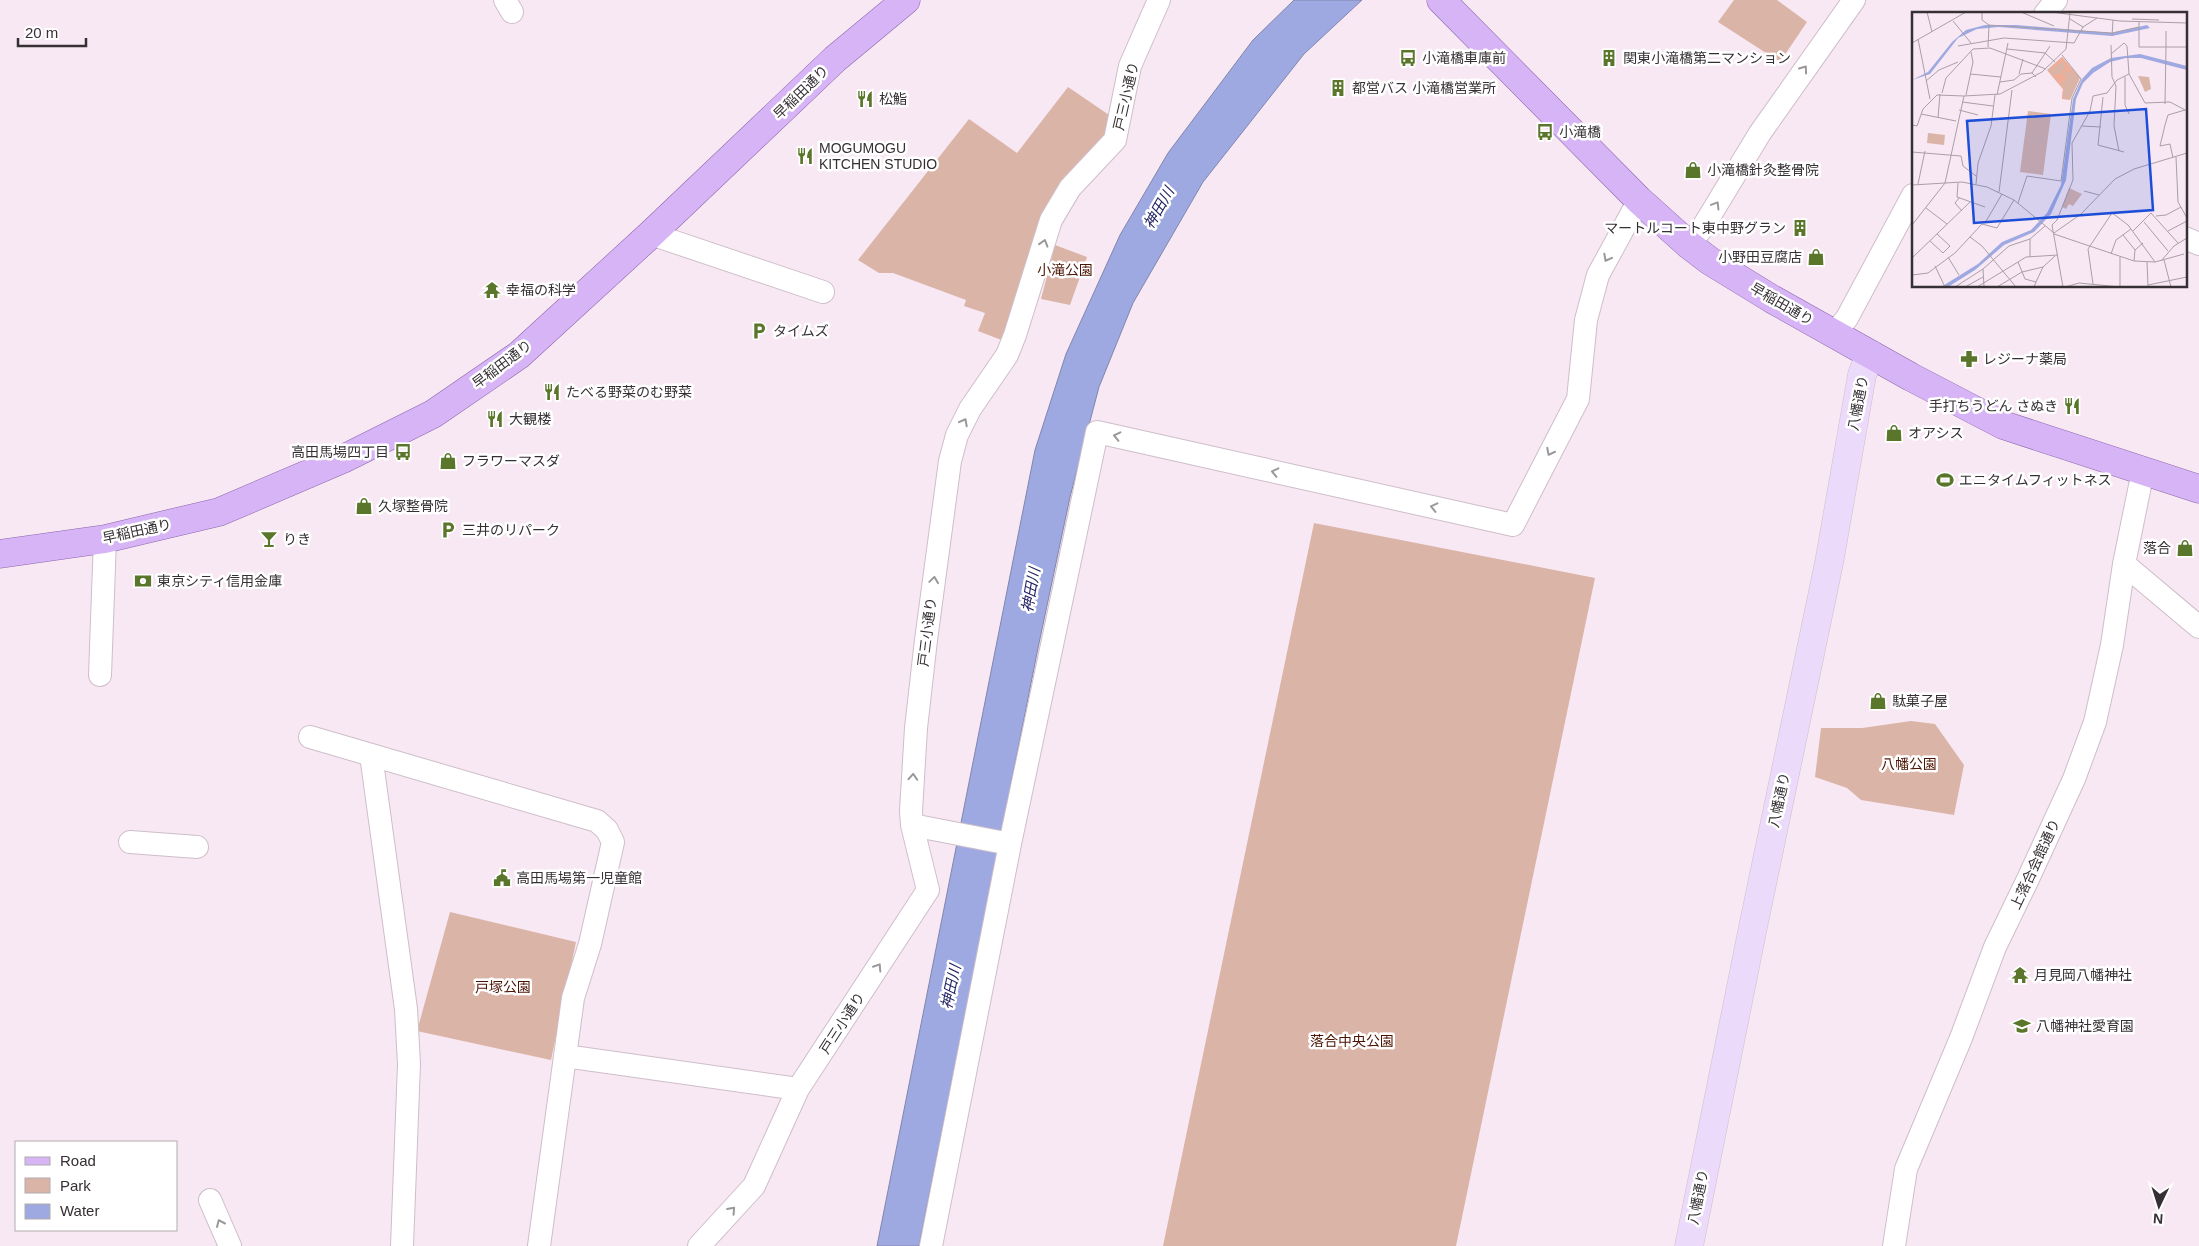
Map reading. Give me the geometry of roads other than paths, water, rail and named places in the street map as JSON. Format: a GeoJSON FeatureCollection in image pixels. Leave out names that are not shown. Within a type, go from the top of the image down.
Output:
{"type":"FeatureCollection","features":[{"type":"Feature","properties":{"kind":"main road","name":"早稲田通り"},"geometry":{"type":"LineString","coordinates":[[0,554],[105,539],[219,512],[334,463],[433,414],[519,355],[651,234],[835,59],[906,0]]}},
{"type":"Feature","properties":{"kind":"main road","name":"早稲田通り"},"geometry":{"type":"LineString","coordinates":[[1441,0],[1639,200],[1689,245],[1749,285],[1870,354],[2003,425],[2199,489]]}},
{"type":"Feature","properties":{"kind":"street","name":"戸三小通り"},"geometry":{"type":"LineString","coordinates":[[699,1246],[754,1186],[798,1089],[928,890],[910,811],[916,728],[926,640],[950,461],[957,435],[970,409],[1007,355],[1051,220],[1070,188],[1115,140],[1130,66],[1159,0]]}},
{"type":"Feature","properties":{"kind":"street"},"geometry":{"type":"LineString","coordinates":[[1689,245],[1703,228],[1760,134],[1854,0]]}},
{"type":"Feature","properties":{"kind":"street"},"geometry":{"type":"LineString","coordinates":[[2047,12],[2056,0]]}},
{"type":"Feature","properties":{"kind":"street"},"geometry":{"type":"LineString","coordinates":[[1834,334],[1847,318],[1912,197]]}},
{"type":"Feature","properties":{"kind":"street"},"geometry":{"type":"LineString","coordinates":[[931,1246],[1004,843],[1097,432],[1513,525],[1578,399],[1586,320],[1598,275],[1639,200]]}},
{"type":"Feature","properties":{"kind":"street"},"geometry":{"type":"LineString","coordinates":[[651,234],[823,292]]}},
{"type":"Feature","properties":{"kind":"street"},"geometry":{"type":"LineString","coordinates":[[2186,238],[2199,244]]}},
{"type":"Feature","properties":{"kind":"street","name":"八幡通り"},"geometry":{"type":"LineString","coordinates":[[1688,1246],[1754,918],[1829,563],[1862,375],[1870,354]]}},
{"type":"Feature","properties":{"kind":"street","name":"上落合会館通り"},"geometry":{"type":"LineString","coordinates":[[1894,1246],[1906,1169],[1995,947],[2066,795],[2095,722],[2112,646],[2124,564],[2143,472]]}},
{"type":"Feature","properties":{"kind":"street"},"geometry":{"type":"LineString","coordinates":[[100,675],[105,539]]}},
{"type":"Feature","properties":{"kind":"street"},"geometry":{"type":"LineString","coordinates":[[2124,564],[2199,628]]}},
{"type":"Feature","properties":{"kind":"street"},"geometry":{"type":"LineString","coordinates":[[310,737],[597,821],[607,830],[613,842],[590,944],[574,998],[539,1246]]}},
{"type":"Feature","properties":{"kind":"street"},"geometry":{"type":"LineString","coordinates":[[371,755],[406,1009],[409,1064],[402,1246]]}},
{"type":"Feature","properties":{"kind":"street"},"geometry":{"type":"LineString","coordinates":[[912,825],[1004,843]]}},
{"type":"Feature","properties":{"kind":"street"},"geometry":{"type":"LineString","coordinates":[[130,842],[197,847]]}},
{"type":"Feature","properties":{"kind":"street"},"geometry":{"type":"LineString","coordinates":[[565,1056],[798,1089]]}},
{"type":"Feature","properties":{"kind":"street"},"geometry":{"type":"LineString","coordinates":[[210,1200],[230,1246]]}},
{"type":"Feature","properties":{"kind":"water","name":"神田川"},"geometry":{"type":"Polygon","coordinates":[[[1294,0],[1362,0],[1304,54],[1203,182],[1133,303],[1099,387],[1070,497],[1038,648],[919,1246],[877,1246],[1035,450],[1066,354],[1120,235],[1168,153],[1253,40],[1294,0]]]}},
{"type":"Feature","properties":{"kind":"place","name":"小滝橋車庫前"},"geometry":{"type":"Point","coordinates":[1408,58]}},
{"type":"Feature","properties":{"kind":"place","name":"関東小滝橋第二マンション"},"geometry":{"type":"Point","coordinates":[1609,58]}},
{"type":"Feature","properties":{"kind":"place","name":"都営バス 小滝橋営業所"},"geometry":{"type":"Point","coordinates":[1338,88]}},
{"type":"Feature","properties":{"kind":"place","name":"松鮨"},"geometry":{"type":"Point","coordinates":[865,99]}},
{"type":"Feature","properties":{"kind":"place","name":"小滝橋"},"geometry":{"type":"Point","coordinates":[1545,132]}},
{"type":"Feature","properties":{"kind":"place","name":"MOGUMOGU KITCHEN STUDIO"},"geometry":{"type":"Point","coordinates":[805,156]}},
{"type":"Feature","properties":{"kind":"place","name":"小滝橋針灸整骨院"},"geometry":{"type":"Point","coordinates":[1693,170]}},
{"type":"Feature","properties":{"kind":"place","name":"マートルコート東中野グラン"},"geometry":{"type":"Point","coordinates":[1800,228]}},
{"type":"Feature","properties":{"kind":"place","name":"小野田豆腐店"},"geometry":{"type":"Point","coordinates":[1816,257]}},
{"type":"Feature","properties":{"kind":"place","name":"幸福の科学"},"geometry":{"type":"Point","coordinates":[492,290]}},
{"type":"Feature","properties":{"kind":"place","name":"タイムズ"},"geometry":{"type":"Point","coordinates":[759,331]}},
{"type":"Feature","properties":{"kind":"place","name":"レジーナ薬局"},"geometry":{"type":"Point","coordinates":[1969,359]}},
{"type":"Feature","properties":{"kind":"place","name":"たべる野菜のむ野菜"},"geometry":{"type":"Point","coordinates":[552,392]}},
{"type":"Feature","properties":{"kind":"place","name":"手打ちうどん さぬき"},"geometry":{"type":"Point","coordinates":[2072,406]}},
{"type":"Feature","properties":{"kind":"place","name":"大観楼"},"geometry":{"type":"Point","coordinates":[495,419]}},
{"type":"Feature","properties":{"kind":"place","name":"オアシス"},"geometry":{"type":"Point","coordinates":[1894,433]}},
{"type":"Feature","properties":{"kind":"place","name":"高田馬場四丁目"},"geometry":{"type":"Point","coordinates":[403,452]}},
{"type":"Feature","properties":{"kind":"place","name":"フラワーマスダ"},"geometry":{"type":"Point","coordinates":[448,461]}},
{"type":"Feature","properties":{"kind":"place","name":"エニタイムフィットネス"},"geometry":{"type":"Point","coordinates":[1945,480]}},
{"type":"Feature","properties":{"kind":"place","name":"久塚整骨院"},"geometry":{"type":"Point","coordinates":[364,506]}},
{"type":"Feature","properties":{"kind":"place","name":"三井のリパーク"},"geometry":{"type":"Point","coordinates":[448,530]}},
{"type":"Feature","properties":{"kind":"place","name":"りき"},"geometry":{"type":"Point","coordinates":[269,539]}},
{"type":"Feature","properties":{"kind":"place","name":"落合"},"geometry":{"type":"Point","coordinates":[2185,548]}},
{"type":"Feature","properties":{"kind":"place","name":"東京シティ信用金庫"},"geometry":{"type":"Point","coordinates":[143,581]}},
{"type":"Feature","properties":{"kind":"place","name":"駄菓子屋"},"geometry":{"type":"Point","coordinates":[1878,701]}},
{"type":"Feature","properties":{"kind":"place","name":"高田馬場第一児童館"},"geometry":{"type":"Point","coordinates":[502,878]}},
{"type":"Feature","properties":{"kind":"place","name":"月見岡八幡神社"},"geometry":{"type":"Point","coordinates":[2020,975]}},
{"type":"Feature","properties":{"kind":"place","name":"八幡神社愛育園"},"geometry":{"type":"Point","coordinates":[2022,1026]}},
{"type":"Feature","properties":{"kind":"park label","name":"小滝公園"},"geometry":{"type":"Point","coordinates":[1065,270]}},
{"type":"Feature","properties":{"kind":"park label","name":"八幡公園"},"geometry":{"type":"Point","coordinates":[1909,764]}},
{"type":"Feature","properties":{"kind":"park label","name":"戸塚公園"},"geometry":{"type":"Point","coordinates":[503,987]}},
{"type":"Feature","properties":{"kind":"park label","name":"落合中央公園"},"geometry":{"type":"Point","coordinates":[1352,1041]}}]}
